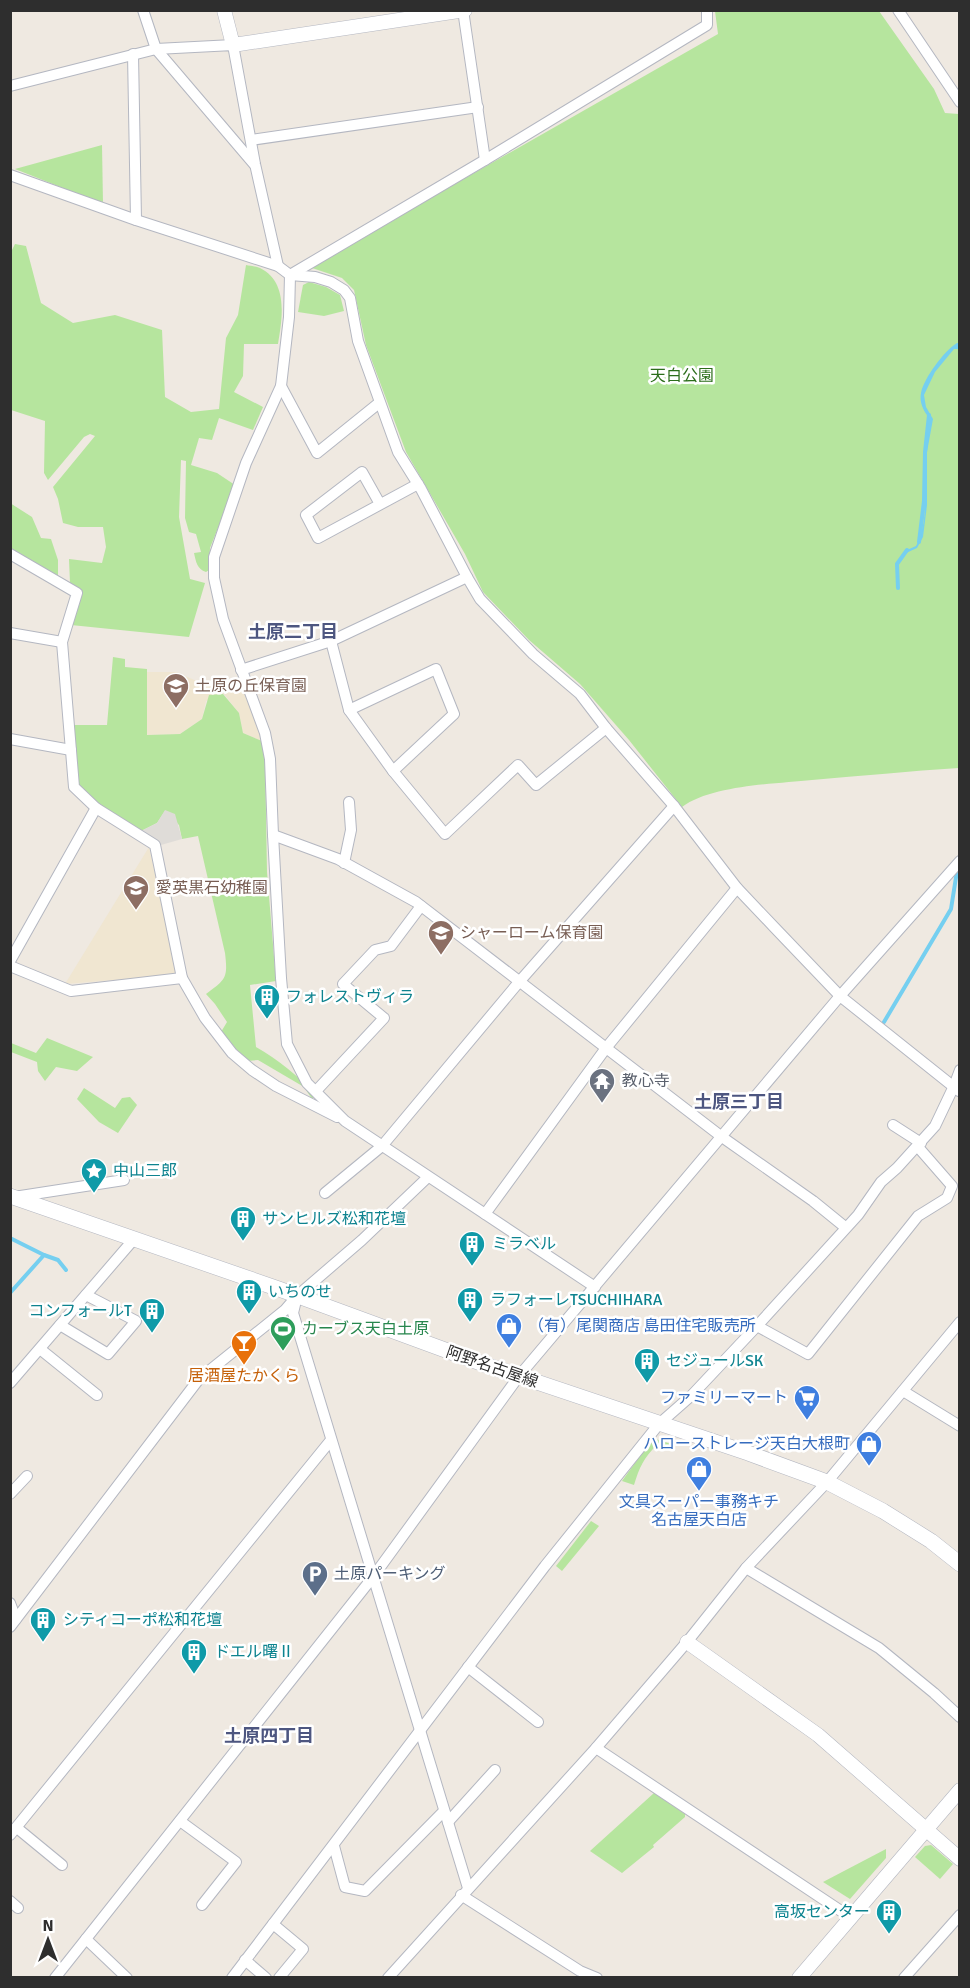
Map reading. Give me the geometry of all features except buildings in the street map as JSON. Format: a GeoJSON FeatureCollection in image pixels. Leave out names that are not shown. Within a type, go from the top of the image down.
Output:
{"type":"FeatureCollection","features":[{"type":"Feature","properties":{"kind":"main road","name":"阿野名古屋線"},"geometry":{"type":"LineString","coordinates":[[11,1198],[827,1482],[883,1511],[922,1535],[960,1564]]}},
{"type":"Feature","properties":{"kind":"street"},"geometry":{"type":"LineString","coordinates":[[143,10],[156,49],[255,164]]}},
{"type":"Feature","properties":{"kind":"street"},"geometry":{"type":"LineString","coordinates":[[224,10],[278,266]]}},
{"type":"Feature","properties":{"kind":"street"},"geometry":{"type":"LineString","coordinates":[[290,275],[707,25],[707,10]]}},
{"type":"Feature","properties":{"kind":"street"},"geometry":{"type":"LineString","coordinates":[[898,10],[960,102]]}},
{"type":"Feature","properties":{"kind":"street"},"geometry":{"type":"LineString","coordinates":[[10,86],[156,49],[232,45],[464,11],[485,160]]}},
{"type":"Feature","properties":{"kind":"street"},"geometry":{"type":"LineString","coordinates":[[133,54],[136,220]]}},
{"type":"Feature","properties":{"kind":"street"},"geometry":{"type":"LineString","coordinates":[[251,140],[478,107]]}},
{"type":"Feature","properties":{"kind":"street"},"geometry":{"type":"LineString","coordinates":[[10,175],[136,220],[278,266],[290,275],[331,282],[344,290],[350,298],[358,341],[398,452],[418,484],[480,599],[532,654],[580,694],[606,729],[674,806],[737,888],[840,996],[957,1089]]}},
{"type":"Feature","properties":{"kind":"street"},"geometry":{"type":"LineString","coordinates":[[290,275],[289,317],[281,386],[246,463],[214,556],[214,578],[223,619],[265,733],[270,759],[281,978],[287,1044],[307,1083],[345,1121]]}},
{"type":"Feature","properties":{"kind":"street"},"geometry":{"type":"LineString","coordinates":[[281,386],[317,453],[379,403]]}},
{"type":"Feature","properties":{"kind":"street"},"geometry":{"type":"LineString","coordinates":[[380,504],[362,472],[306,515],[318,538],[418,484]]}},
{"type":"Feature","properties":{"kind":"street"},"geometry":{"type":"LineString","coordinates":[[10,554],[76,592],[62,642],[74,787],[96,808],[155,845],[182,978],[205,1018],[232,1053],[276,1086],[345,1121],[595,1287]]}},
{"type":"Feature","properties":{"kind":"street"},"geometry":{"type":"LineString","coordinates":[[241,670],[331,641],[467,577]]}},
{"type":"Feature","properties":{"kind":"street"},"geometry":{"type":"LineString","coordinates":[[10,633],[62,642]]}},
{"type":"Feature","properties":{"kind":"street"},"geometry":{"type":"LineString","coordinates":[[331,641],[349,710],[393,771],[444,834],[518,765],[536,785],[606,729]]}},
{"type":"Feature","properties":{"kind":"street"},"geometry":{"type":"LineString","coordinates":[[349,710],[436,669],[454,714],[393,771]]}},
{"type":"Feature","properties":{"kind":"street"},"geometry":{"type":"LineString","coordinates":[[10,739],[71,750]]}},
{"type":"Feature","properties":{"kind":"street"},"geometry":{"type":"LineString","coordinates":[[344,863],[351,830],[349,802]]}},
{"type":"Feature","properties":{"kind":"street"},"geometry":{"type":"LineString","coordinates":[[325,1193],[382,1146],[519,982],[674,806]]}},
{"type":"Feature","properties":{"kind":"street"},"geometry":{"type":"LineString","coordinates":[[96,808],[10,964],[71,991],[182,978]]}},
{"type":"Feature","properties":{"kind":"street"},"geometry":{"type":"LineString","coordinates":[[273,835],[344,863],[421,906],[722,1137],[813,1201],[845,1227]]}},
{"type":"Feature","properties":{"kind":"street"},"geometry":{"type":"LineString","coordinates":[[55,1977],[373,1577],[519,1376],[840,996],[960,861]]}},
{"type":"Feature","properties":{"kind":"street"},"geometry":{"type":"LineString","coordinates":[[485,1214],[606,1048],[737,888]]}},
{"type":"Feature","properties":{"kind":"street"},"geometry":{"type":"LineString","coordinates":[[315,1091],[384,1018],[343,984],[375,950],[391,946],[421,906]]}},
{"type":"Feature","properties":{"kind":"street"},"geometry":{"type":"LineString","coordinates":[[232,1977],[545,1566],[659,1425],[692,1395],[757,1326],[858,1215],[881,1182],[920,1145],[935,1126],[957,1089],[960,1070]]}},
{"type":"Feature","properties":{"kind":"street"},"geometry":{"type":"LineString","coordinates":[[757,1326],[808,1354],[918,1216],[939,1204],[951,1191],[952,1186],[948,1179],[920,1145],[893,1125]]}},
{"type":"Feature","properties":{"kind":"street"},"geometry":{"type":"LineString","coordinates":[[13,1623],[199,1379],[285,1310],[297,1296],[362,1240],[428,1177]]}},
{"type":"Feature","properties":{"kind":"street"},"geometry":{"type":"LineString","coordinates":[[11,1198],[124,1180]]}},
{"type":"Feature","properties":{"kind":"street"},"geometry":{"type":"LineString","coordinates":[[10,1383],[134,1239]]}},
{"type":"Feature","properties":{"kind":"street"},"geometry":{"type":"LineString","coordinates":[[60,1325],[108,1354],[136,1321],[86,1295]]}},
{"type":"Feature","properties":{"kind":"street"},"geometry":{"type":"LineString","coordinates":[[297,1296],[293,1313],[446,1817],[464,1891],[577,1974],[597,1977]]}},
{"type":"Feature","properties":{"kind":"street"},"geometry":{"type":"LineString","coordinates":[[394,1976],[464,1891],[596,1748],[687,1642],[746,1568],[827,1482],[960,1322]]}},
{"type":"Feature","properties":{"kind":"street"},"geometry":{"type":"LineString","coordinates":[[40,1349],[97,1395]]}},
{"type":"Feature","properties":{"kind":"street"},"geometry":{"type":"LineString","coordinates":[[903,1391],[960,1426]]}},
{"type":"Feature","properties":{"kind":"street"},"geometry":{"type":"LineString","coordinates":[[62,1865],[14,1832],[331,1440]]}},
{"type":"Feature","properties":{"kind":"street"},"geometry":{"type":"LineString","coordinates":[[10,1494],[27,1476]]}},
{"type":"Feature","properties":{"kind":"street"},"geometry":{"type":"LineString","coordinates":[[746,1568],[879,1648],[960,1717]]}},
{"type":"Feature","properties":{"kind":"street"},"geometry":{"type":"LineString","coordinates":[[10,1603],[13,1623]]}},
{"type":"Feature","properties":{"kind":"street"},"geometry":{"type":"LineString","coordinates":[[687,1642],[818,1735],[960,1859]]}},
{"type":"Feature","properties":{"kind":"street"},"geometry":{"type":"LineString","coordinates":[[468,1667],[538,1722]]}},
{"type":"Feature","properties":{"kind":"street"},"geometry":{"type":"LineString","coordinates":[[596,1748],[850,1917]]}},
{"type":"Feature","properties":{"kind":"street"},"geometry":{"type":"LineString","coordinates":[[334,1846],[345,1887],[365,1891],[495,1770]]}},
{"type":"Feature","properties":{"kind":"street"},"geometry":{"type":"LineString","coordinates":[[799,1977],[960,1790]]}},
{"type":"Feature","properties":{"kind":"street"},"geometry":{"type":"LineString","coordinates":[[180,1821],[236,1862],[202,1905]]}},
{"type":"Feature","properties":{"kind":"street"},"geometry":{"type":"LineString","coordinates":[[904,1977],[960,1915]]}},
{"type":"Feature","properties":{"kind":"street"},"geometry":{"type":"LineString","coordinates":[[273,1924],[303,1949],[279,1977]]}},
{"type":"Feature","properties":{"kind":"street"},"geometry":{"type":"LineString","coordinates":[[86,1939],[127,1977]]}},
{"type":"Feature","properties":{"kind":"street"},"geometry":{"type":"LineString","coordinates":[[245,1960],[266,1977]]}},
{"type":"Feature","properties":{"kind":"shaded area","name":"土原の丘保育園"},"geometry":{"type":"Polygon","coordinates":[[[147,672],[176,672],[206,685],[243,687],[262,741],[243,733],[239,713],[224,694],[206,701],[202,719],[180,734],[146,735],[147,672]]]}},
{"type":"Feature","properties":{"kind":"shaded area"},"geometry":{"type":"Polygon","coordinates":[[[165,810],[175,814],[182,839],[161,845],[141,831],[157,823],[165,810]]]}},
{"type":"Feature","properties":{"kind":"shaded area","name":"愛英黒石幼稚園"},"geometry":{"type":"Polygon","coordinates":[[[149,847],[177,975],[65,984],[149,847]]]}},
{"type":"Feature","properties":{"kind":"green space","name":"天白公園"},"geometry":{"type":"Polygon","coordinates":[[[715,11],[879,11],[934,89],[945,113],[959,114],[959,768],[744,787],[710,794],[682,807],[629,740],[580,684],[529,640],[483,592],[465,554],[406,452],[366,345],[354,290],[342,278],[309,267],[718,34],[715,11]]]}},
{"type":"Feature","properties":{"kind":"green space"},"geometry":{"type":"Polygon","coordinates":[[[102,145],[103,204],[15,169],[102,145]]]}},
{"type":"Feature","properties":{"kind":"green space"},"geometry":{"type":"Polygon","coordinates":[[[15,244],[26,246],[41,303],[73,323],[115,315],[162,330],[165,397],[191,412],[219,409],[226,338],[238,315],[246,265],[260,268],[276,282],[282,313],[278,344],[244,344],[243,376],[234,392],[263,407],[253,430],[219,418],[212,440],[199,438],[191,465],[217,473],[235,485],[210,548],[209,570],[206,572],[196,562],[194,553],[201,552],[196,534],[189,532],[185,518],[186,461],[181,460],[179,517],[190,579],[205,583],[189,637],[71,625],[81,590],[70,583],[69,559],[102,563],[106,547],[103,527],[78,527],[63,523],[53,487],[95,436],[90,434],[84,437],[48,480],[44,473],[45,421],[11,410],[10,254],[15,244]]]}},
{"type":"Feature","properties":{"kind":"green space"},"geometry":{"type":"Polygon","coordinates":[[[309,282],[326,287],[340,295],[344,311],[324,316],[298,312],[303,285],[309,282]]]}},
{"type":"Feature","properties":{"kind":"green space"},"geometry":{"type":"Polygon","coordinates":[[[10,503],[32,517],[41,538],[51,539],[58,560],[58,577],[11,549],[10,503]]]}},
{"type":"Feature","properties":{"kind":"green space"},"geometry":{"type":"Polygon","coordinates":[[[113,657],[125,659],[125,667],[147,669],[147,735],[180,734],[202,719],[209,695],[223,694],[239,713],[243,733],[262,741],[265,757],[267,872],[276,981],[250,985],[256,1047],[302,1081],[316,1095],[312,1099],[304,1087],[258,1060],[247,1061],[221,1032],[227,1022],[206,994],[222,981],[226,973],[225,953],[198,836],[182,839],[179,825],[165,811],[157,823],[141,831],[99,805],[77,785],[73,725],[107,725],[113,657]]]}},
{"type":"Feature","properties":{"kind":"green space"},"geometry":{"type":"Polygon","coordinates":[[[47,1038],[93,1057],[77,1071],[56,1067],[45,1081],[38,1071],[37,1062],[11,1052],[11,1043],[36,1053],[47,1038]]]}},
{"type":"Feature","properties":{"kind":"green space"},"geometry":{"type":"Polygon","coordinates":[[[84,1088],[115,1108],[122,1098],[130,1097],[137,1105],[118,1133],[99,1122],[77,1099],[84,1088]]]}},
{"type":"Feature","properties":{"kind":"green space"},"geometry":{"type":"Polygon","coordinates":[[[653,1438],[671,1444],[669,1449],[657,1445],[652,1449],[642,1463],[634,1485],[622,1481],[653,1438]]]}},
{"type":"Feature","properties":{"kind":"green space"},"geometry":{"type":"Polygon","coordinates":[[[591,1521],[599,1526],[562,1571],[556,1566],[591,1521]]]}},
{"type":"Feature","properties":{"kind":"green space"},"geometry":{"type":"Polygon","coordinates":[[[654,1793],[685,1814],[685,1817],[653,1845],[654,1847],[622,1873],[590,1851],[654,1793]]]}},
{"type":"Feature","properties":{"kind":"green space"},"geometry":{"type":"Polygon","coordinates":[[[931,1845],[953,1864],[940,1879],[915,1857],[925,1846],[931,1845]]]}},
{"type":"Feature","properties":{"kind":"green space"},"geometry":{"type":"Polygon","coordinates":[[[886,1849],[886,1858],[850,1899],[823,1882],[886,1849]]]}},
{"type":"Feature","properties":{"kind":"water"},"geometry":{"type":"Polygon","coordinates":[[[959,343],[959,349],[954,349],[935,372],[924,395],[926,407],[933,419],[927,452],[927,505],[923,537],[917,548],[906,553],[897,564],[907,550],[916,546],[921,535],[925,512],[924,464],[930,419],[922,407],[921,393],[935,365],[959,343]]]}},
{"type":"Feature","properties":{"kind":"waterway"},"geometry":{"type":"LineString","coordinates":[[919,542],[929,415]]}},
{"type":"Feature","properties":{"kind":"waterway"},"geometry":{"type":"LineString","coordinates":[[898,588],[897,564],[907,550]]}},
{"type":"Feature","properties":{"kind":"waterway"},"geometry":{"type":"LineString","coordinates":[[884,1022],[951,909],[957,871]]}},
{"type":"Feature","properties":{"kind":"waterway"},"geometry":{"type":"LineString","coordinates":[[10,1238],[44,1255]]}},
{"type":"Feature","properties":{"kind":"waterway"},"geometry":{"type":"LineString","coordinates":[[10,1293],[44,1255],[58,1260],[66,1270]]}},
{"type":"Feature","properties":{"kind":"place","name":"土原の丘保育園"},"geometry":{"type":"Point","coordinates":[176,709]}},
{"type":"Feature","properties":{"kind":"place","name":"愛英黒石幼稚園"},"geometry":{"type":"Point","coordinates":[136,911]}},
{"type":"Feature","properties":{"kind":"place","name":"シャーローム保育園"},"geometry":{"type":"Point","coordinates":[441,956]}},
{"type":"Feature","properties":{"kind":"place","name":"フォレストヴィラ"},"geometry":{"type":"Point","coordinates":[267,1020]}},
{"type":"Feature","properties":{"kind":"place","name":"教心寺"},"geometry":{"type":"Point","coordinates":[602,1104]}},
{"type":"Feature","properties":{"kind":"place","name":"中山三郎"},"geometry":{"type":"Point","coordinates":[94,1194]}},
{"type":"Feature","properties":{"kind":"place","name":"サンヒルズ松和花壇"},"geometry":{"type":"Point","coordinates":[243,1242]}},
{"type":"Feature","properties":{"kind":"place","name":"ミラベル"},"geometry":{"type":"Point","coordinates":[472,1267]}},
{"type":"Feature","properties":{"kind":"place","name":"いちのせ"},"geometry":{"type":"Point","coordinates":[249,1315]}},
{"type":"Feature","properties":{"kind":"place","name":"ラフォーレTSUCHIHARA"},"geometry":{"type":"Point","coordinates":[470,1323]}},
{"type":"Feature","properties":{"kind":"place","name":"コンフォールT"},"geometry":{"type":"Point","coordinates":[152,1334]}},
{"type":"Feature","properties":{"kind":"place","name":"（有）尾関商店 島田住宅販売所"},"geometry":{"type":"Point","coordinates":[509,1349]}},
{"type":"Feature","properties":{"kind":"place","name":"カーブス天白土原"},"geometry":{"type":"Point","coordinates":[283,1352]}},
{"type":"Feature","properties":{"kind":"place","name":"居酒屋たかくら"},"geometry":{"type":"Point","coordinates":[244,1366]}},
{"type":"Feature","properties":{"kind":"place","name":"セジュールSK"},"geometry":{"type":"Point","coordinates":[647,1384]}},
{"type":"Feature","properties":{"kind":"place","name":"ファミリーマート"},"geometry":{"type":"Point","coordinates":[807,1421]}},
{"type":"Feature","properties":{"kind":"place","name":"ハローストレージ天白大根町"},"geometry":{"type":"Point","coordinates":[869,1467]}},
{"type":"Feature","properties":{"kind":"place","name":"文具スーパー事務キチ 名古屋天白店"},"geometry":{"type":"Point","coordinates":[699,1492]}},
{"type":"Feature","properties":{"kind":"place","name":"土原パーキング"},"geometry":{"type":"Point","coordinates":[315,1597]}},
{"type":"Feature","properties":{"kind":"place","name":"シティコーポ松和花壇"},"geometry":{"type":"Point","coordinates":[43,1643]}},
{"type":"Feature","properties":{"kind":"place","name":"ドエル曙Ⅱ"},"geometry":{"type":"Point","coordinates":[194,1675]}},
{"type":"Feature","properties":{"kind":"place","name":"高坂センター"},"geometry":{"type":"Point","coordinates":[889,1935]}},
{"type":"Feature","properties":{"kind":"district","name":"土原二丁目"},"geometry":{"type":"Point","coordinates":[293,632]}},
{"type":"Feature","properties":{"kind":"district","name":"土原三丁目"},"geometry":{"type":"Point","coordinates":[739,1102]}},
{"type":"Feature","properties":{"kind":"district","name":"土原四丁目"},"geometry":{"type":"Point","coordinates":[269,1736]}}]}
